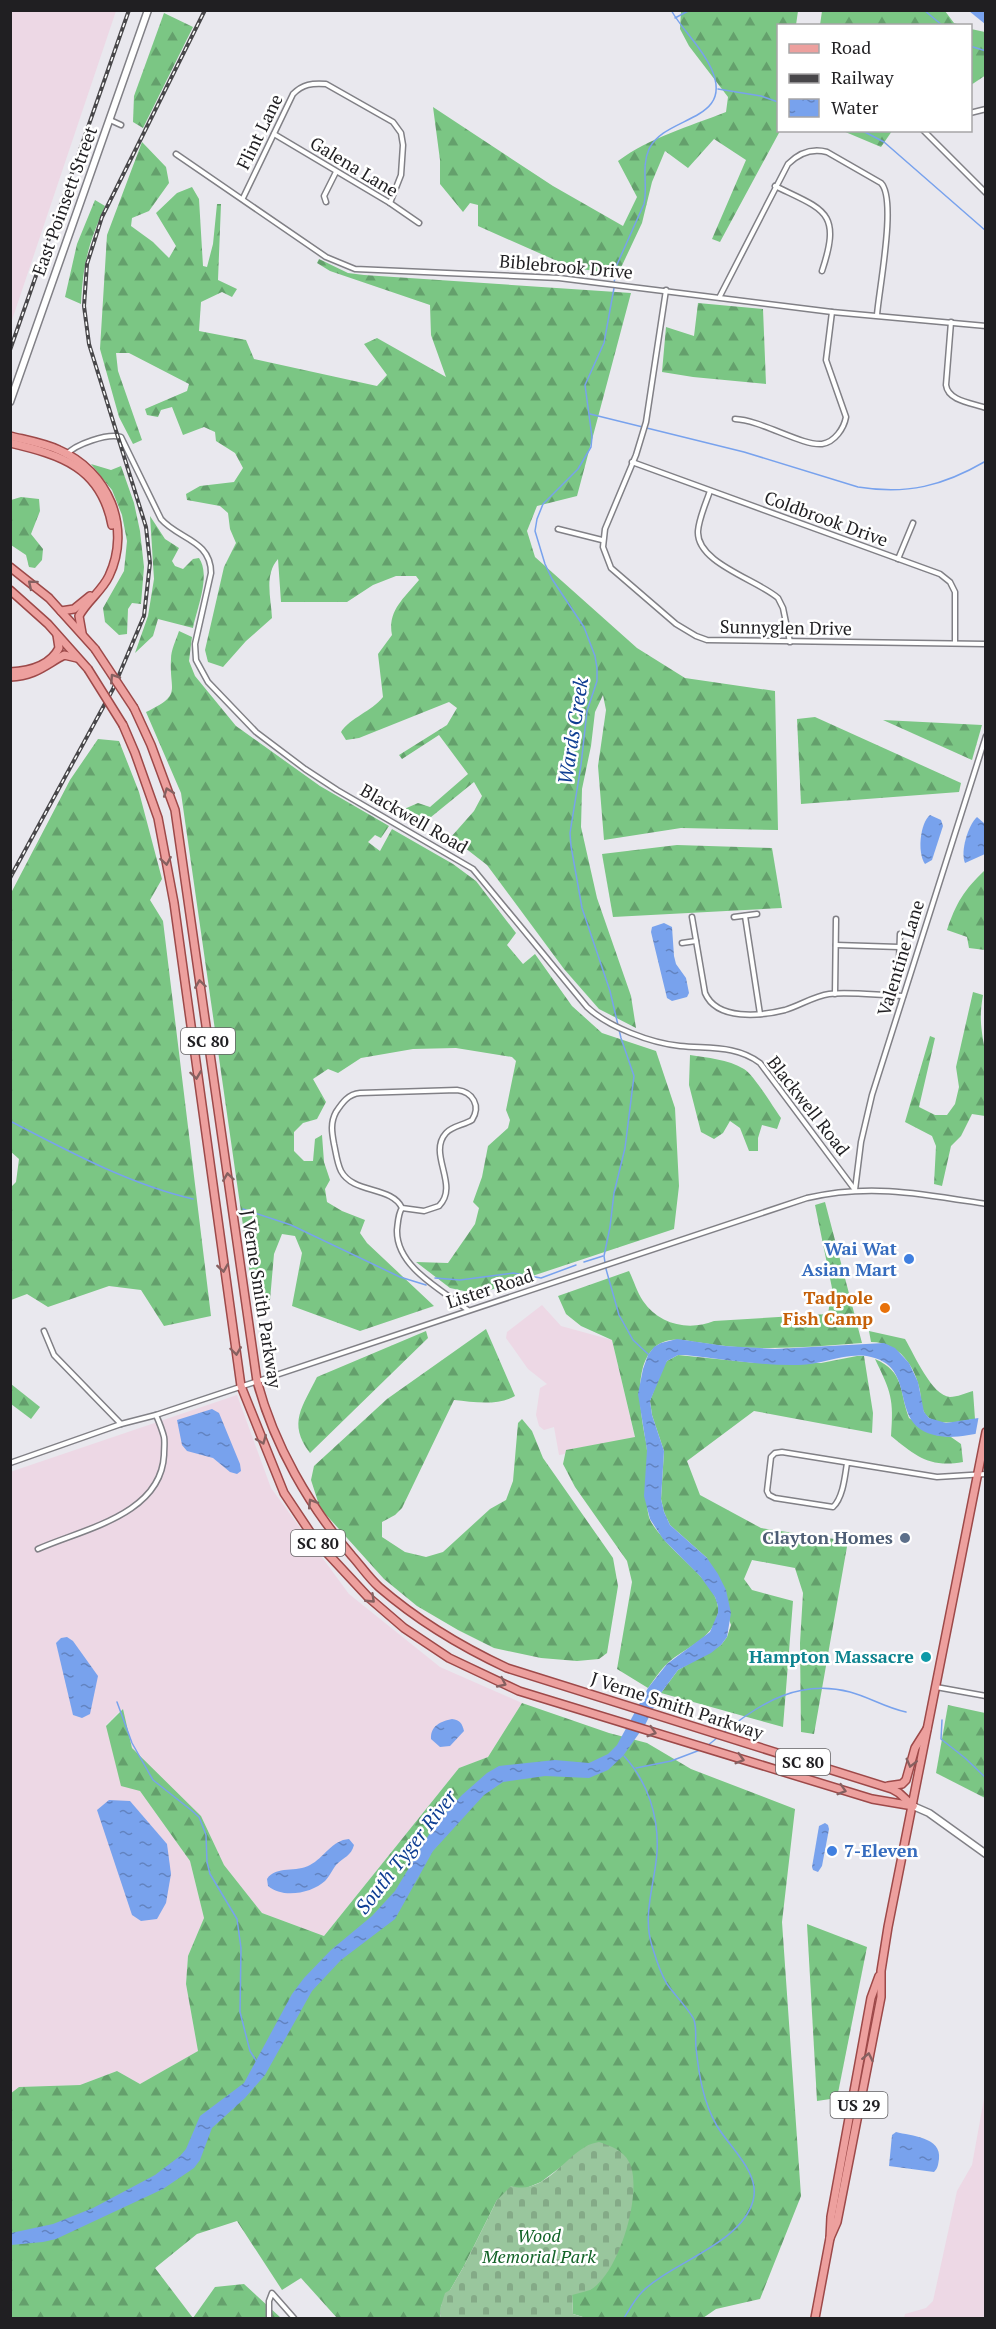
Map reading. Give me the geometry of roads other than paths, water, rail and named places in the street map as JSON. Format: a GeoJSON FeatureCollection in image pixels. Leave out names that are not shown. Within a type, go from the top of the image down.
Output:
{"type":"FeatureCollection","features":[{"type":"Feature","properties":{"kind":"main road","name":"East Poinsett Street"},"geometry":{"type":"LineString","coordinates":[[10,402],[148,10]]}},
{"type":"Feature","properties":{"kind":"main road"},"geometry":{"type":"LineString","coordinates":[[10,436],[58,449],[85,472],[98,488],[109,510],[113,537],[106,571],[95,590],[74,609],[61,611]]}},
{"type":"Feature","properties":{"kind":"main road"},"geometry":{"type":"LineString","coordinates":[[10,442],[65,456],[89,468],[104,487],[112,504],[118,533],[116,554],[108,577],[79,616],[78,623],[82,633]]}},
{"type":"Feature","properties":{"kind":"main road","name":"J Verne Smith Parkway"},"geometry":{"type":"LineString","coordinates":[[10,567],[61,611],[95,649],[134,708],[151,745],[175,810],[257,1381],[265,1412],[300,1484],[327,1527],[377,1586],[411,1613],[480,1656],[507,1668],[899,1792],[913,1806]]}},
{"type":"Feature","properties":{"kind":"main road","name":"J Verne Smith Parkway"},"geometry":{"type":"LineString","coordinates":[[10,590],[56,633],[88,669],[123,726],[158,818],[174,903],[241,1386],[284,1493],[316,1541],[368,1597],[404,1628],[449,1658],[519,1690],[872,1799],[913,1806]]}},
{"type":"Feature","properties":{"kind":"main road"},"geometry":{"type":"LineString","coordinates":[[10,672],[32,669],[50,659],[59,648],[56,633]]}},
{"type":"Feature","properties":{"kind":"main road"},"geometry":{"type":"LineString","coordinates":[[10,677],[40,671],[64,655],[80,659]]}},
{"type":"Feature","properties":{"kind":"main road","name":"US 29"},"geometry":{"type":"LineString","coordinates":[[815,2319],[830,2238],[837,2222],[881,1997],[881,1971],[935,1687],[982,1473],[982,1451],[986,1432]]}},
{"type":"Feature","properties":{"kind":"main road"},"geometry":{"type":"LineString","coordinates":[[884,1787],[897,1785],[906,1780],[920,1738],[929,1727]]}},
{"type":"Feature","properties":{"kind":"main road"},"geometry":{"type":"LineString","coordinates":[[913,1806],[928,1813],[986,1854]]}},
{"type":"Feature","properties":{"kind":"street","name":"Flint Lane"},"geometry":{"type":"LineString","coordinates":[[243,198],[293,94],[301,87],[314,83],[326,84],[393,122],[401,133],[403,145],[401,175],[390,203]]}},
{"type":"Feature","properties":{"kind":"street"},"geometry":{"type":"LineString","coordinates":[[110,120],[122,125]]}},
{"type":"Feature","properties":{"kind":"street"},"geometry":{"type":"LineString","coordinates":[[924,132],[986,193]]}},
{"type":"Feature","properties":{"kind":"street"},"geometry":{"type":"LineString","coordinates":[[930,138],[932,132]]}},
{"type":"Feature","properties":{"kind":"street","name":"Galena Lane"},"geometry":{"type":"LineString","coordinates":[[274,134],[390,203],[419,223]]}},
{"type":"Feature","properties":{"kind":"street"},"geometry":{"type":"LineString","coordinates":[[720,296],[788,164],[796,157],[818,150],[827,152],[884,186],[888,193],[889,209],[877,315]]}},
{"type":"Feature","properties":{"kind":"street","name":"Biblebrook Drive"},"geometry":{"type":"LineString","coordinates":[[176,154],[326,257],[355,269],[522,275],[720,296],[832,312],[986,326]]}},
{"type":"Feature","properties":{"kind":"street"},"geometry":{"type":"LineString","coordinates":[[326,202],[324,196],[336,172]]}},
{"type":"Feature","properties":{"kind":"street"},"geometry":{"type":"LineString","coordinates":[[775,186],[819,207],[825,215],[830,233],[828,254],[822,272]]}},
{"type":"Feature","properties":{"kind":"street"},"geometry":{"type":"LineString","coordinates":[[558,529],[602,540],[609,516],[641,438],[650,405],[666,290]]}},
{"type":"Feature","properties":{"kind":"street"},"geometry":{"type":"LineString","coordinates":[[735,419],[747,420],[815,444],[828,442],[838,435],[846,417],[825,360],[832,312]]}},
{"type":"Feature","properties":{"kind":"street"},"geometry":{"type":"LineString","coordinates":[[951,322],[946,385],[948,392],[953,397],[986,408]]}},
{"type":"Feature","properties":{"kind":"street","name":"Blackwell Road"},"geometry":{"type":"LineString","coordinates":[[65,456],[75,446],[82,443],[116,435],[121,437],[161,519],[168,526],[198,544],[205,552],[210,562],[211,573],[195,652],[203,676],[223,700],[256,732],[337,790],[473,869],[587,1007],[599,1017],[626,1030],[661,1042],[728,1049],[751,1056],[764,1067],[855,1190]]}},
{"type":"Feature","properties":{"kind":"street","name":"Coldbrook Drive"},"geometry":{"type":"LineString","coordinates":[[632,462],[940,574],[951,582],[955,592],[955,643]]}},
{"type":"Feature","properties":{"kind":"street"},"geometry":{"type":"LineString","coordinates":[[710,491],[699,526],[700,544],[715,560],[778,598],[783,608],[790,642]]}},
{"type":"Feature","properties":{"kind":"street"},"geometry":{"type":"LineString","coordinates":[[898,559],[913,523]]}},
{"type":"Feature","properties":{"kind":"street","name":"Sunnyglen Drive"},"geometry":{"type":"LineString","coordinates":[[602,540],[604,555],[611,568],[686,631],[707,640],[986,644]]}},
{"type":"Feature","properties":{"kind":"street","name":"Valentine Lane"},"geometry":{"type":"LineString","coordinates":[[855,1190],[861,1142],[872,1095],[986,736]]}},
{"type":"Feature","properties":{"kind":"street"},"geometry":{"type":"LineString","coordinates":[[734,917],[757,914]]}},
{"type":"Feature","properties":{"kind":"street"},"geometry":{"type":"LineString","coordinates":[[744,916],[760,1014]]}},
{"type":"Feature","properties":{"kind":"street"},"geometry":{"type":"LineString","coordinates":[[692,917],[707,998],[723,1011],[760,1014],[784,1010],[828,994],[903,996]]}},
{"type":"Feature","properties":{"kind":"street"},"geometry":{"type":"LineString","coordinates":[[835,994],[836,919]]}},
{"type":"Feature","properties":{"kind":"street"},"geometry":{"type":"LineString","coordinates":[[899,960],[900,934]]}},
{"type":"Feature","properties":{"kind":"street"},"geometry":{"type":"LineString","coordinates":[[682,943],[696,941]]}},
{"type":"Feature","properties":{"kind":"street"},"geometry":{"type":"LineString","coordinates":[[836,945],[899,947]]}},
{"type":"Feature","properties":{"kind":"street"},"geometry":{"type":"LineString","coordinates":[[457,1090],[465,1092],[475,1101],[476,1113],[471,1120],[448,1131],[443,1139],[441,1151],[447,1186],[443,1202],[429,1211],[402,1208],[396,1198],[354,1183],[344,1176],[339,1165],[333,1136],[332,1124],[336,1113],[347,1098],[355,1093],[457,1090]]}},
{"type":"Feature","properties":{"kind":"street","name":"Lister Road"},"geometry":{"type":"LineString","coordinates":[[10,1463],[121,1424],[156,1415],[807,1198],[855,1190],[902,1191],[986,1204]]}},
{"type":"Feature","properties":{"kind":"street"},"geometry":{"type":"LineString","coordinates":[[402,1208],[397,1235],[405,1260],[468,1310]]}},
{"type":"Feature","properties":{"kind":"street"},"geometry":{"type":"LineString","coordinates":[[44,1330],[54,1355],[121,1424]]}},
{"type":"Feature","properties":{"kind":"street"},"geometry":{"type":"LineString","coordinates":[[38,1549],[124,1514],[149,1494],[155,1486],[163,1465],[164,1438],[156,1415]]}},
{"type":"Feature","properties":{"kind":"street"},"geometry":{"type":"LineString","coordinates":[[847,1462],[837,1502],[833,1507],[775,1498],[768,1493],[771,1457],[775,1453],[782,1452],[847,1462],[937,1478],[982,1473]]}},
{"type":"Feature","properties":{"kind":"street"},"geometry":{"type":"LineString","coordinates":[[935,1687],[986,1696]]}},
{"type":"Feature","properties":{"kind":"street"},"geometry":{"type":"LineString","coordinates":[[269,2319],[269,2301],[272,2293],[294,2319]]}},
{"type":"Feature","properties":{"kind":"water"},"geometry":{"type":"Polygon","coordinates":[[[969,11],[985,11],[985,24],[969,11]]]}},
{"type":"Feature","properties":{"kind":"water"},"geometry":{"type":"Polygon","coordinates":[[[930,815],[941,820],[943,826],[932,860],[925,864],[921,853],[921,838],[924,824],[930,815]]]}},
{"type":"Feature","properties":{"kind":"water"},"geometry":{"type":"Polygon","coordinates":[[[977,817],[985,824],[985,854],[965,863],[966,839],[977,817]]]}},
{"type":"Feature","properties":{"kind":"water"},"geometry":{"type":"Polygon","coordinates":[[[664,923],[672,927],[676,964],[686,978],[689,993],[687,997],[672,1001],[667,998],[651,932],[652,927],[664,923]]]}},
{"type":"Feature","properties":{"kind":"water"},"geometry":{"type":"Polygon","coordinates":[[[677,1339],[725,1346],[775,1349],[884,1343],[895,1348],[909,1363],[918,1382],[924,1412],[929,1418],[946,1423],[985,1417],[985,1432],[949,1437],[928,1433],[915,1425],[908,1414],[896,1374],[886,1364],[871,1357],[844,1357],[799,1365],[685,1355],[678,1355],[667,1361],[650,1401],[652,1415],[664,1451],[661,1499],[670,1525],[707,1558],[726,1590],[731,1613],[727,1637],[711,1653],[678,1670],[661,1693],[645,1725],[623,1756],[608,1770],[589,1778],[545,1776],[503,1782],[484,1795],[433,1851],[395,1919],[341,1960],[312,1991],[265,2075],[245,2098],[212,2128],[200,2160],[194,2168],[163,2189],[56,2239],[11,2245],[11,2233],[53,2224],[93,2208],[155,2175],[180,2156],[186,2149],[200,2116],[244,2083],[292,1994],[304,1978],[331,1950],[372,1916],[395,1891],[436,1823],[462,1795],[487,1773],[499,1766],[555,1760],[589,1763],[608,1754],[617,1745],[648,1688],[667,1664],[710,1632],[718,1613],[715,1597],[700,1576],[663,1539],[650,1519],[644,1496],[647,1450],[638,1394],[643,1369],[654,1347],[677,1339]]]}},
{"type":"Feature","properties":{"kind":"water"},"geometry":{"type":"Polygon","coordinates":[[[212,1409],[219,1413],[240,1464],[241,1471],[237,1474],[230,1472],[213,1458],[187,1451],[182,1445],[177,1420],[212,1409]]]}},
{"type":"Feature","properties":{"kind":"water"},"geometry":{"type":"Polygon","coordinates":[[[67,1637],[73,1641],[98,1676],[90,1714],[82,1718],[73,1715],[56,1643],[61,1638],[67,1637]]]}},
{"type":"Feature","properties":{"kind":"water"},"geometry":{"type":"Polygon","coordinates":[[[452,1719],[460,1722],[464,1731],[450,1746],[440,1747],[431,1739],[432,1731],[440,1723],[452,1719]]]}},
{"type":"Feature","properties":{"kind":"water"},"geometry":{"type":"Polygon","coordinates":[[[109,1800],[130,1801],[167,1844],[171,1874],[166,1903],[157,1919],[141,1921],[132,1915],[97,1810],[109,1800]]]}},
{"type":"Feature","properties":{"kind":"water"},"geometry":{"type":"Polygon","coordinates":[[[825,1823],[829,1829],[822,1866],[818,1872],[812,1867],[819,1826],[825,1823]]]}},
{"type":"Feature","properties":{"kind":"water"},"geometry":{"type":"Polygon","coordinates":[[[349,1839],[354,1845],[351,1852],[336,1865],[327,1879],[313,1889],[289,1893],[274,1890],[268,1886],[267,1879],[276,1872],[310,1865],[333,1846],[349,1839]]]}},
{"type":"Feature","properties":{"kind":"water"},"geometry":{"type":"Polygon","coordinates":[[[896,2132],[917,2136],[936,2146],[939,2159],[934,2172],[889,2166],[892,2135],[896,2132]]]}},
{"type":"Feature","properties":{"kind":"waterway","name":"Wards Creek"},"geometry":{"type":"LineString","coordinates":[[648,1354],[633,1340],[619,1315],[604,1256],[614,1193],[625,1148],[634,1076],[621,1038],[610,991],[582,908],[570,833],[587,711],[597,681],[597,668],[584,627],[552,579],[535,531],[543,504],[578,469],[591,447],[592,437],[585,385],[604,343],[614,288],[615,269],[644,204],[645,163],[649,149],[657,138],[707,108],[714,99],[716,86],[711,68],[671,10]]}},
{"type":"Feature","properties":{"kind":"waterway"},"geometry":{"type":"LineString","coordinates":[[675,18],[690,10]]}},
{"type":"Feature","properties":{"kind":"waterway"},"geometry":{"type":"LineString","coordinates":[[924,10],[941,24]]}},
{"type":"Feature","properties":{"kind":"waterway"},"geometry":{"type":"LineString","coordinates":[[972,47],[986,51]]}},
{"type":"Feature","properties":{"kind":"waterway"},"geometry":{"type":"LineString","coordinates":[[718,89],[761,96],[777,102]]}},
{"type":"Feature","properties":{"kind":"waterway"},"geometry":{"type":"LineString","coordinates":[[865,132],[884,142],[986,231]]}},
{"type":"Feature","properties":{"kind":"waterway"},"geometry":{"type":"LineString","coordinates":[[590,414],[744,452],[858,487],[893,490],[924,486],[955,477],[986,461]]}},
{"type":"Feature","properties":{"kind":"waterway"},"geometry":{"type":"LineString","coordinates":[[10,1121],[122,1176],[193,1199]]}},
{"type":"Feature","properties":{"kind":"waterway"},"geometry":{"type":"LineString","coordinates":[[243,1209],[291,1225],[400,1277],[426,1285]]}},
{"type":"Feature","properties":{"kind":"waterway"},"geometry":{"type":"LineString","coordinates":[[584,1262],[603,1256]]}},
{"type":"Feature","properties":{"kind":"waterway"},"geometry":{"type":"LineString","coordinates":[[435,1278],[460,1280],[513,1273],[541,1278],[576,1265]]}},
{"type":"Feature","properties":{"kind":"waterway"},"geometry":{"type":"LineString","coordinates":[[723,1733],[767,1703],[798,1691],[814,1689],[850,1692],[906,1712]]}},
{"type":"Feature","properties":{"kind":"waterway"},"geometry":{"type":"LineString","coordinates":[[117,1702],[132,1743],[153,1780],[199,1817],[203,1827],[210,1874],[237,1919],[241,1948],[240,2012],[250,2051],[257,2062]]}},
{"type":"Feature","properties":{"kind":"waterway"},"geometry":{"type":"LineString","coordinates":[[942,1720],[941,1739],[986,1778]]}},
{"type":"Feature","properties":{"kind":"waterway"},"geometry":{"type":"LineString","coordinates":[[707,1746],[717,1738]]}},
{"type":"Feature","properties":{"kind":"waterway"},"geometry":{"type":"LineString","coordinates":[[636,1768],[671,1761],[700,1750]]}},
{"type":"Feature","properties":{"kind":"waterway"},"geometry":{"type":"LineString","coordinates":[[624,1756],[646,1789],[656,1826],[656,1864],[648,1922],[652,1946],[665,1980],[694,2020],[702,2088],[708,2107],[717,2126],[749,2171],[754,2191],[753,2201],[746,2216],[735,2229],[704,2252],[654,2282],[639,2295],[624,2318]]}},
{"type":"Feature","properties":{"kind":"railway"},"geometry":{"type":"LineString","coordinates":[[10,350],[129,10]]}},
{"type":"Feature","properties":{"kind":"railway"},"geometry":{"type":"LineString","coordinates":[[10,878],[113,689],[144,616],[150,563],[146,527],[89,344],[84,306],[87,264],[102,217],[205,10]]}},
{"type":"Feature","properties":{"kind":"place","name":"Wai Wat Asian Mart"},"geometry":{"type":"Point","coordinates":[909,1259]}},
{"type":"Feature","properties":{"kind":"place","name":"Tadpole Fish Camp"},"geometry":{"type":"Point","coordinates":[885,1308]}},
{"type":"Feature","properties":{"kind":"place","name":"Clayton Homes"},"geometry":{"type":"Point","coordinates":[905,1538]}},
{"type":"Feature","properties":{"kind":"place","name":"Hampton Massacre"},"geometry":{"type":"Point","coordinates":[926,1657]}},
{"type":"Feature","properties":{"kind":"place","name":"7-Eleven"},"geometry":{"type":"Point","coordinates":[832,1851]}},
{"type":"Feature","properties":{"kind":"water label","name":"South Tyger River"},"geometry":{"type":"Point","coordinates":[406,1852]}},
{"type":"Feature","properties":{"kind":"park label","name":"Wood Memorial Park"},"geometry":{"type":"Point","coordinates":[539,2246]}}]}
